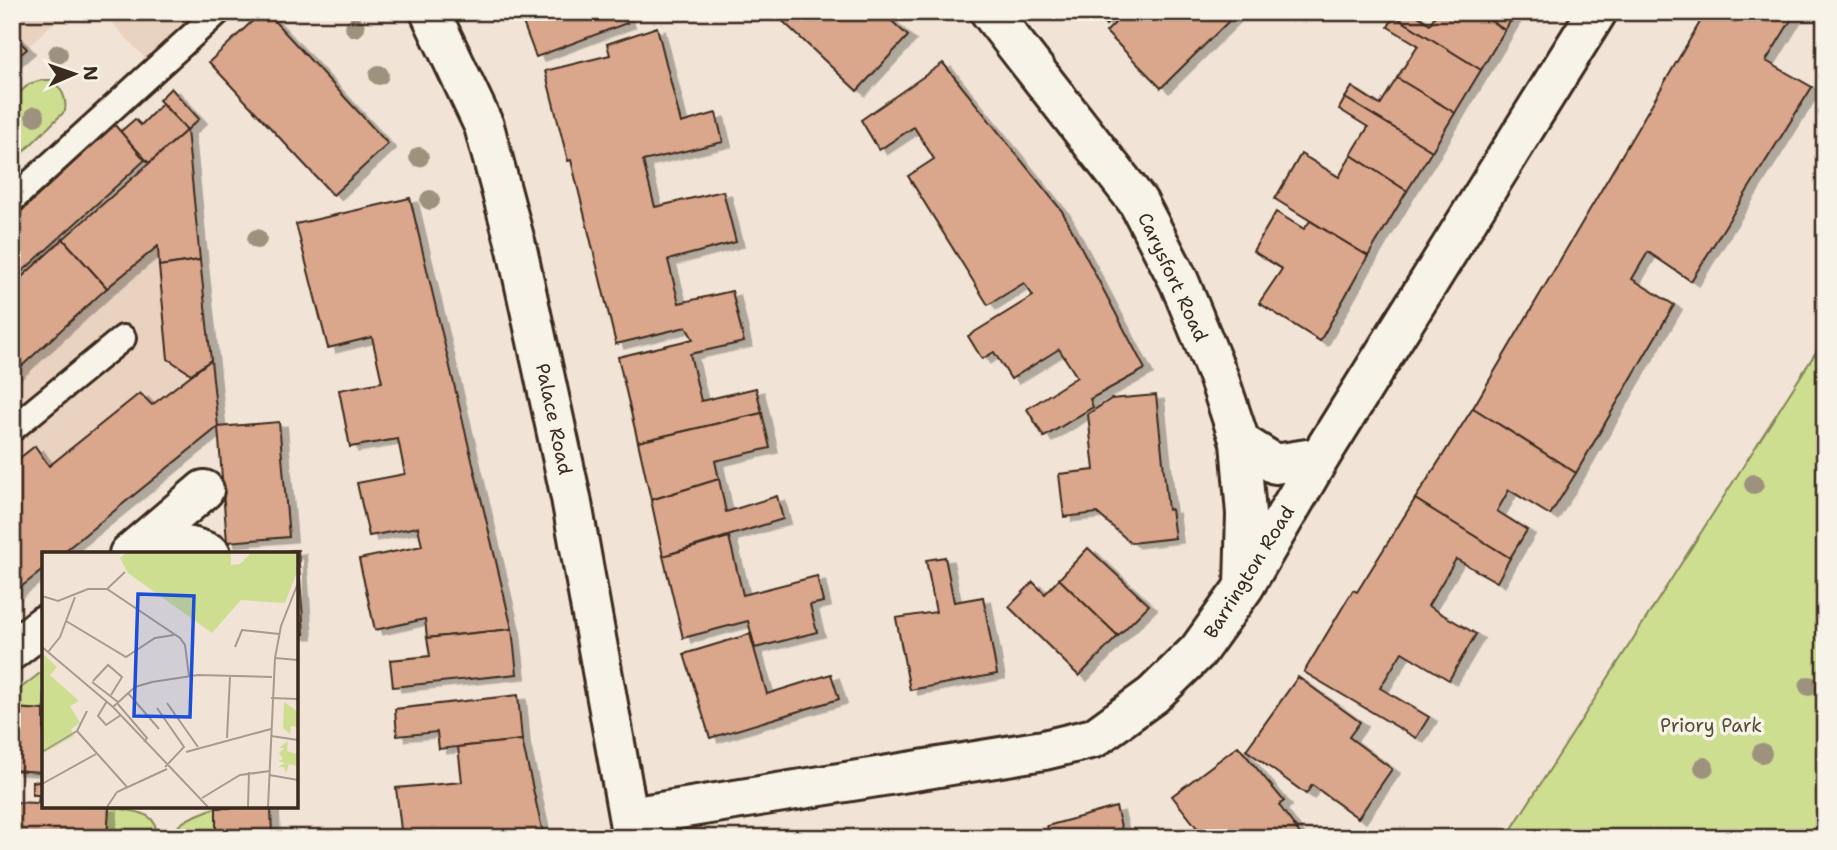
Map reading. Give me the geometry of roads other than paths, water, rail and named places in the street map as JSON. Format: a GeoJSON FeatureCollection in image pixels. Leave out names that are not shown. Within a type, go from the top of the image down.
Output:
{"type":"FeatureCollection","features":[{"type":"Feature","properties":{"kind":"street","name":"Palace Road"},"geometry":{"type":"LineString","coordinates":[[430,12],[484,126],[517,249],[571,498],[631,827]]}},
{"type":"Feature","properties":{"kind":"street","name":"Carysfort Road"},"geometry":{"type":"LineString","coordinates":[[990,12],[1138,202],[1180,281],[1218,376],[1240,442],[1246,514],[1244,587]]}},
{"type":"Feature","properties":{"kind":"street","name":"Barrington Road"},"geometry":{"type":"LineString","coordinates":[[631,827],[1094,738],[1153,695],[1198,651],[1244,587],[1320,457],[1597,12]]}},
{"type":"Feature","properties":{"kind":"street"},"geometry":{"type":"LineString","coordinates":[[1240,442],[1275,464],[1320,457]]}},
{"type":"Feature","properties":{"kind":"street"},"geometry":{"type":"LineString","coordinates":[[132,552],[204,490]]}},
{"type":"Feature","properties":{"kind":"street"},"geometry":{"type":"LineString","coordinates":[[132,552],[157,543],[191,546],[206,552]]}},
{"type":"Feature","properties":{"kind":"street"},"geometry":{"type":"LineString","coordinates":[[12,650],[42,627]]}},
{"type":"Feature","properties":{"kind":"lane"},"geometry":{"type":"LineString","coordinates":[[12,200],[218,12]]}},
{"type":"Feature","properties":{"kind":"lane"},"geometry":{"type":"LineString","coordinates":[[12,429],[123,338]]}},
{"type":"Feature","properties":{"kind":"park label","name":"Priory Park"},"geometry":{"type":"Point","coordinates":[1711,725]}}]}
